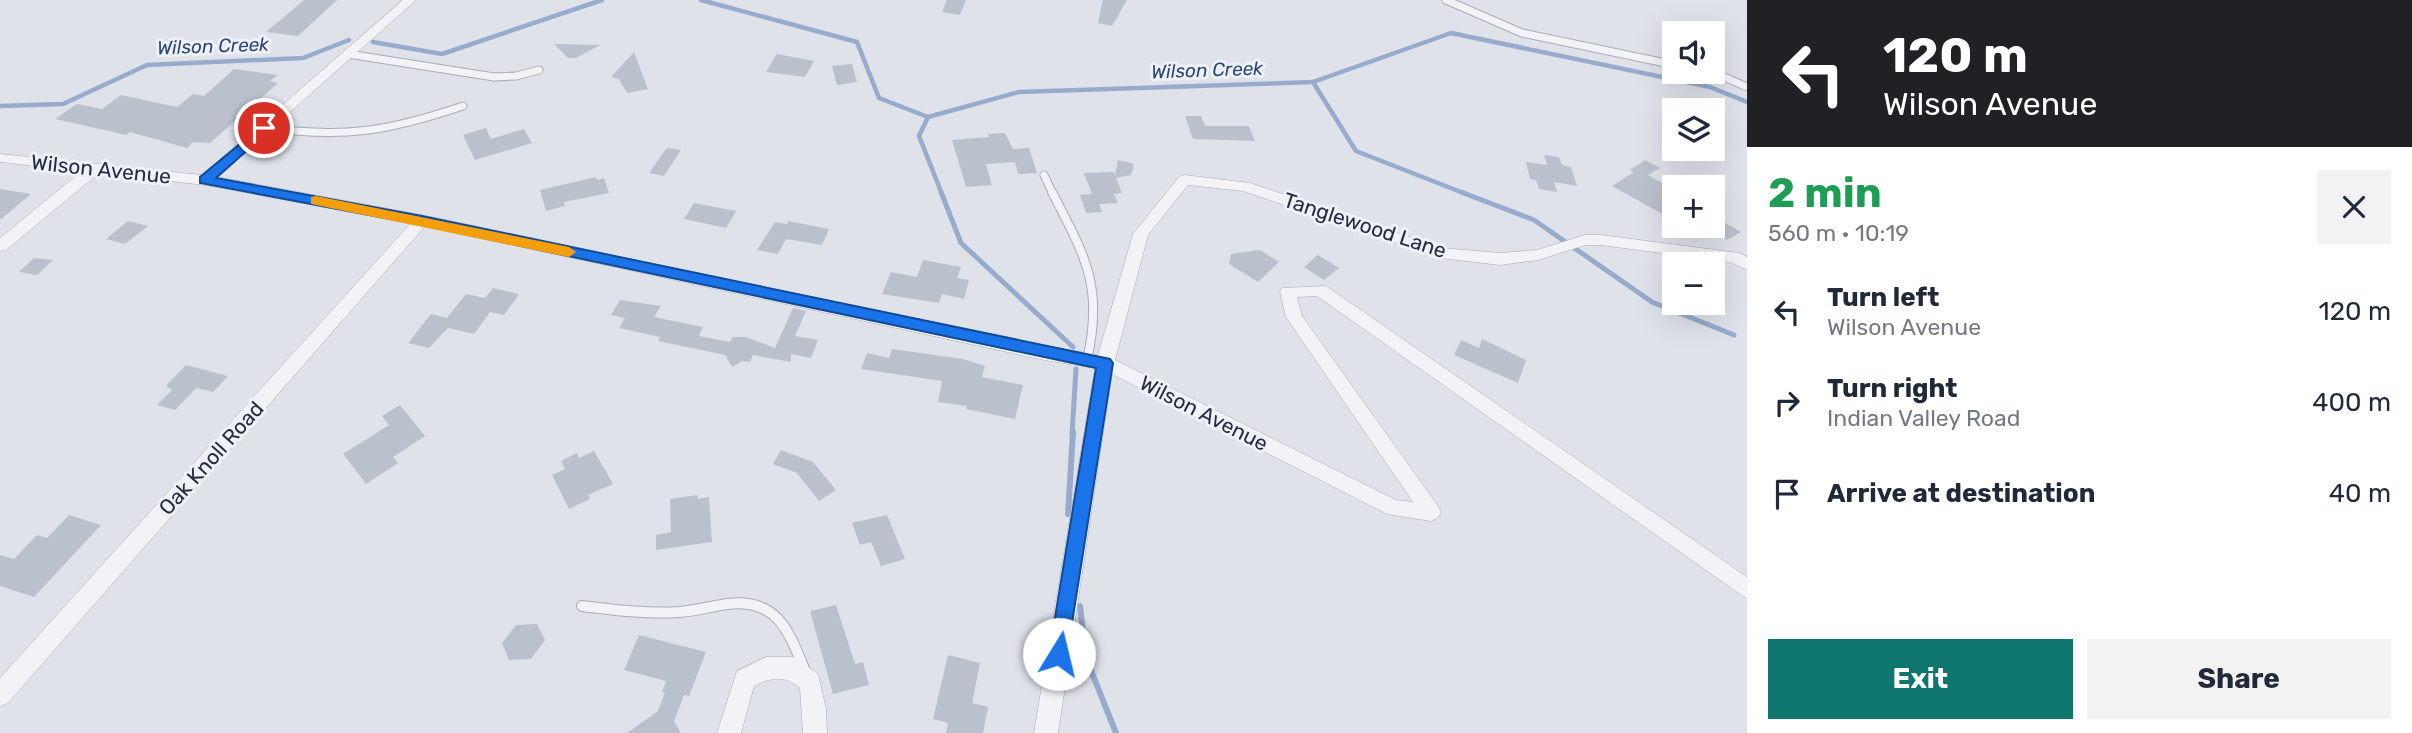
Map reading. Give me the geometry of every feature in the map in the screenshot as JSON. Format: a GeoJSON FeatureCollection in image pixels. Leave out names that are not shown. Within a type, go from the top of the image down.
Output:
{"type":"FeatureCollection","features":[{"type":"Feature","properties":{"kind":"street"},"geometry":{"type":"LineString","coordinates":[[205,180],[410,0]]}},
{"type":"Feature","properties":{"kind":"street","name":"Wilson Avenue"},"geometry":{"type":"LineString","coordinates":[[0,158],[205,180],[422,220],[1096,362],[1394,508],[1431,512],[1294,317],[1288,292],[1320,290],[1747,589]]}},
{"type":"Feature","properties":{"kind":"street"},"geometry":{"type":"LineString","coordinates":[[0,246],[96,167]]}},
{"type":"Feature","properties":{"kind":"street","name":"Tanglewood Lane"},"geometry":{"type":"LineString","coordinates":[[1096,362],[1141,234],[1184,180],[1245,186],[1441,253],[1500,258],[1549,252],[1586,240],[1601,240],[1742,259]]}},
{"type":"Feature","properties":{"kind":"street","name":"Oak Knoll Road"},"geometry":{"type":"LineString","coordinates":[[0,695],[422,220]]}},
{"type":"Feature","properties":{"kind":"street"},"geometry":{"type":"LineString","coordinates":[[1046,733],[1096,362]]}},
{"type":"Feature","properties":{"kind":"street"},"geometry":{"type":"LineString","coordinates":[[729,733],[745,679],[766,668],[793,668],[810,682],[815,709],[815,733]]}},
{"type":"Feature","properties":{"kind":"lane"},"geometry":{"type":"LineString","coordinates":[[1446,0],[1521,33],[1662,62]]}},
{"type":"Feature","properties":{"kind":"lane"},"geometry":{"type":"LineString","coordinates":[[348,54],[494,77],[516,76],[539,70]]}},
{"type":"Feature","properties":{"kind":"lane"},"geometry":{"type":"LineString","coordinates":[[1725,77],[1747,87]]}},
{"type":"Feature","properties":{"kind":"lane"},"geometry":{"type":"LineString","coordinates":[[264,128],[341,134],[370,131],[463,106]]}},
{"type":"Feature","properties":{"kind":"lane"},"geometry":{"type":"LineString","coordinates":[[1044,175],[1081,254],[1094,292],[1096,362]]}},
{"type":"Feature","properties":{"kind":"lane"},"geometry":{"type":"LineString","coordinates":[[582,606],[622,611],[682,612],[727,603],[753,605],[774,614],[791,640],[810,682]]}},
{"type":"Feature","properties":{"kind":"building"},"geometry":{"type":"Polygon","coordinates":[[[304,0],[337,0],[298,36],[266,32],[304,0]]]}},
{"type":"Feature","properties":{"kind":"building"},"geometry":{"type":"Polygon","coordinates":[[[947,0],[966,0],[960,15],[942,12],[947,0]]]}},
{"type":"Feature","properties":{"kind":"building"},"geometry":{"type":"Polygon","coordinates":[[[1103,0],[1127,0],[1112,26],[1098,23],[1103,0]]]}},
{"type":"Feature","properties":{"kind":"building"},"geometry":{"type":"Polygon","coordinates":[[[554,44],[600,45],[576,58],[568,58],[554,44]]]}},
{"type":"Feature","properties":{"kind":"building"},"geometry":{"type":"Polygon","coordinates":[[[634,52],[648,89],[627,93],[619,79],[611,77],[634,52]]]}},
{"type":"Feature","properties":{"kind":"building"},"geometry":{"type":"Polygon","coordinates":[[[777,54],[814,61],[805,77],[766,72],[777,54]]]}},
{"type":"Feature","properties":{"kind":"building"},"geometry":{"type":"Polygon","coordinates":[[[852,64],[857,82],[837,85],[832,66],[852,64]]]}},
{"type":"Feature","properties":{"kind":"building"},"geometry":{"type":"Polygon","coordinates":[[[234,69],[278,75],[270,81],[278,83],[210,143],[193,142],[187,148],[130,132],[126,135],[55,119],[77,104],[102,109],[121,95],[177,107],[193,94],[204,96],[234,69]]]}},
{"type":"Feature","properties":{"kind":"building"},"geometry":{"type":"Polygon","coordinates":[[[1185,116],[1201,116],[1205,126],[1249,126],[1255,141],[1193,139],[1185,116]]]}},
{"type":"Feature","properties":{"kind":"building"},"geometry":{"type":"Polygon","coordinates":[[[486,128],[491,139],[524,129],[532,143],[475,160],[463,135],[486,128]]]}},
{"type":"Feature","properties":{"kind":"building"},"geometry":{"type":"Polygon","coordinates":[[[1005,133],[1013,149],[1029,148],[1037,173],[1018,174],[1015,162],[986,164],[992,185],[966,187],[952,140],[1005,133]]]}},
{"type":"Feature","properties":{"kind":"building"},"geometry":{"type":"Polygon","coordinates":[[[667,148],[681,150],[664,176],[649,173],[667,148]]]}},
{"type":"Feature","properties":{"kind":"building"},"geometry":{"type":"Polygon","coordinates":[[[1544,155],[1559,157],[1562,165],[1571,167],[1577,186],[1554,182],[1557,192],[1539,189],[1536,180],[1530,179],[1526,162],[1547,165],[1544,155]]]}},
{"type":"Feature","properties":{"kind":"building"},"geometry":{"type":"Polygon","coordinates":[[[1118,160],[1134,164],[1131,175],[1116,178],[1122,193],[1114,194],[1118,203],[1099,204],[1102,212],[1086,213],[1080,195],[1092,194],[1084,173],[1113,172],[1115,175],[1118,160]]]}},
{"type":"Feature","properties":{"kind":"building"},"geometry":{"type":"Polygon","coordinates":[[[1645,160],[1660,168],[1648,175],[1662,183],[1662,214],[1612,186],[1634,172],[1630,170],[1645,160]]]}},
{"type":"Feature","properties":{"kind":"building"},"geometry":{"type":"Polygon","coordinates":[[[596,177],[597,180],[604,178],[609,193],[564,202],[565,206],[546,211],[540,190],[596,177]]]}},
{"type":"Feature","properties":{"kind":"building"},"geometry":{"type":"Polygon","coordinates":[[[0,189],[31,194],[0,220],[0,189]]]}},
{"type":"Feature","properties":{"kind":"building"},"geometry":{"type":"Polygon","coordinates":[[[694,203],[736,211],[726,228],[684,219],[694,203]]]}},
{"type":"Feature","properties":{"kind":"building"},"geometry":{"type":"Polygon","coordinates":[[[128,221],[148,226],[125,244],[106,239],[128,221]]]}},
{"type":"Feature","properties":{"kind":"building"},"geometry":{"type":"Polygon","coordinates":[[[788,221],[829,229],[822,245],[786,239],[778,254],[757,250],[775,222],[787,224],[788,221]]]}},
{"type":"Feature","properties":{"kind":"building"},"geometry":{"type":"Polygon","coordinates":[[[1725,223],[1741,232],[1727,240],[1724,238],[1725,223]]]}},
{"type":"Feature","properties":{"kind":"building"},"geometry":{"type":"Polygon","coordinates":[[[1260,250],[1279,262],[1258,282],[1229,264],[1231,254],[1260,250]]]}},
{"type":"Feature","properties":{"kind":"building"},"geometry":{"type":"Polygon","coordinates":[[[1318,255],[1339,268],[1324,280],[1304,267],[1318,255]]]}},
{"type":"Feature","properties":{"kind":"building"},"geometry":{"type":"Polygon","coordinates":[[[34,258],[53,260],[37,275],[19,272],[34,258]]]}},
{"type":"Feature","properties":{"kind":"building"},"geometry":{"type":"Polygon","coordinates":[[[923,260],[961,267],[957,278],[969,280],[964,299],[942,294],[939,303],[882,294],[891,272],[917,277],[923,260]]]}},
{"type":"Feature","properties":{"kind":"building"},"geometry":{"type":"Polygon","coordinates":[[[493,288],[519,294],[504,315],[490,312],[474,334],[448,328],[429,348],[408,343],[431,314],[447,318],[466,294],[485,298],[493,288]]]}},
{"type":"Feature","properties":{"kind":"building"},"geometry":{"type":"Polygon","coordinates":[[[620,300],[661,306],[654,317],[703,327],[699,336],[730,342],[733,337],[746,337],[775,348],[793,308],[806,311],[795,336],[818,340],[811,358],[791,354],[791,362],[753,355],[750,362],[742,361],[732,367],[725,355],[658,341],[660,337],[619,328],[625,318],[611,315],[620,300]]]}},
{"type":"Feature","properties":{"kind":"building"},"geometry":{"type":"Polygon","coordinates":[[[1482,339],[1526,360],[1518,383],[1454,355],[1461,340],[1479,348],[1482,339]]]}},
{"type":"Feature","properties":{"kind":"building"},"geometry":{"type":"Polygon","coordinates":[[[892,349],[963,359],[985,366],[982,377],[1023,385],[1015,419],[966,409],[967,406],[938,402],[942,381],[861,369],[867,353],[889,358],[892,349]]]}},
{"type":"Feature","properties":{"kind":"building"},"geometry":{"type":"Polygon","coordinates":[[[186,365],[228,376],[213,392],[196,388],[175,410],[157,405],[172,390],[166,386],[186,365]]]}},
{"type":"Feature","properties":{"kind":"building"},"geometry":{"type":"Polygon","coordinates":[[[400,405],[425,436],[393,457],[398,463],[366,484],[343,454],[389,425],[382,416],[400,405]]]}},
{"type":"Feature","properties":{"kind":"building"},"geometry":{"type":"Polygon","coordinates":[[[781,450],[813,462],[836,490],[819,501],[797,473],[773,464],[781,450]]]}},
{"type":"Feature","properties":{"kind":"building"},"geometry":{"type":"Polygon","coordinates":[[[594,451],[613,484],[588,495],[590,499],[569,509],[552,475],[565,469],[561,461],[577,453],[579,458],[594,451]]]}},
{"type":"Feature","properties":{"kind":"building"},"geometry":{"type":"Polygon","coordinates":[[[697,495],[698,499],[709,497],[712,542],[656,550],[656,535],[671,532],[670,499],[697,495]]]}},
{"type":"Feature","properties":{"kind":"building"},"geometry":{"type":"Polygon","coordinates":[[[69,515],[101,525],[34,597],[0,586],[0,555],[14,559],[37,535],[47,538],[69,515]]]}},
{"type":"Feature","properties":{"kind":"building"},"geometry":{"type":"Polygon","coordinates":[[[887,515],[905,559],[881,566],[871,542],[860,545],[852,523],[887,515]]]}},
{"type":"Feature","properties":{"kind":"building"},"geometry":{"type":"Polygon","coordinates":[[[836,605],[855,664],[863,662],[869,685],[833,694],[810,611],[836,605]]]}},
{"type":"Feature","properties":{"kind":"building"},"geometry":{"type":"Polygon","coordinates":[[[537,624],[545,640],[531,659],[509,660],[502,643],[516,625],[537,624]]]}},
{"type":"Feature","properties":{"kind":"building"},"geometry":{"type":"Polygon","coordinates":[[[639,635],[706,652],[689,696],[684,695],[674,721],[681,733],[627,733],[658,711],[665,693],[662,692],[666,681],[624,670],[639,635]]]}},
{"type":"Feature","properties":{"kind":"building"},"geometry":{"type":"Polygon","coordinates":[[[948,655],[980,663],[972,703],[988,707],[983,733],[946,733],[948,723],[933,719],[948,655]]]}},
{"type":"Feature","properties":{"kind":"waterway","name":"Wilson Creek"},"geometry":{"type":"LineString","coordinates":[[373,42],[442,54],[602,0]]}},
{"type":"Feature","properties":{"kind":"waterway","name":"Wilson Creek"},"geometry":{"type":"LineString","coordinates":[[701,0],[857,42],[879,98],[928,117]]}},
{"type":"Feature","properties":{"kind":"waterway","name":"Wilson Creek"},"geometry":{"type":"LineString","coordinates":[[1313,82],[1451,33],[1710,87],[1747,102]]}},
{"type":"Feature","properties":{"kind":"waterway","name":"Wilson Creek"},"geometry":{"type":"LineString","coordinates":[[0,106],[63,104],[147,65],[303,58],[349,40]]}},
{"type":"Feature","properties":{"kind":"waterway","name":"Wilson Creek"},"geometry":{"type":"LineString","coordinates":[[928,117],[1019,92],[1313,82]]}},
{"type":"Feature","properties":{"kind":"waterway"},"geometry":{"type":"LineString","coordinates":[[1313,82],[1356,151],[1466,194]]}},
{"type":"Feature","properties":{"kind":"waterway"},"geometry":{"type":"LineString","coordinates":[[928,117],[919,136],[942,194]]}},
{"type":"Feature","properties":{"kind":"waterway"},"geometry":{"type":"LineString","coordinates":[[941,192],[961,243],[1073,347]]}},
{"type":"Feature","properties":{"kind":"waterway"},"geometry":{"type":"LineString","coordinates":[[1461,192],[1534,220],[1652,302],[1734,335]]}},
{"type":"Feature","properties":{"kind":"waterway"},"geometry":{"type":"LineString","coordinates":[[1072,434],[1076,369]]}},
{"type":"Feature","properties":{"kind":"waterway"},"geometry":{"type":"LineString","coordinates":[[1068,514],[1073,432]]}},
{"type":"Feature","properties":{"kind":"waterway"},"geometry":{"type":"LineString","coordinates":[[1080,606],[1086,658],[1116,733]]}},
{"type":"Feature","properties":{"kind":"slow traffic"},"geometry":{"type":"LineString","coordinates":[[316,201],[422,220],[569,252]]}},
{"type":"Feature","properties":{"kind":"route"},"geometry":{"type":"LineString","coordinates":[[264,128],[205,180],[422,220],[1044,353],[1105,363],[1059,654]]}}]}
